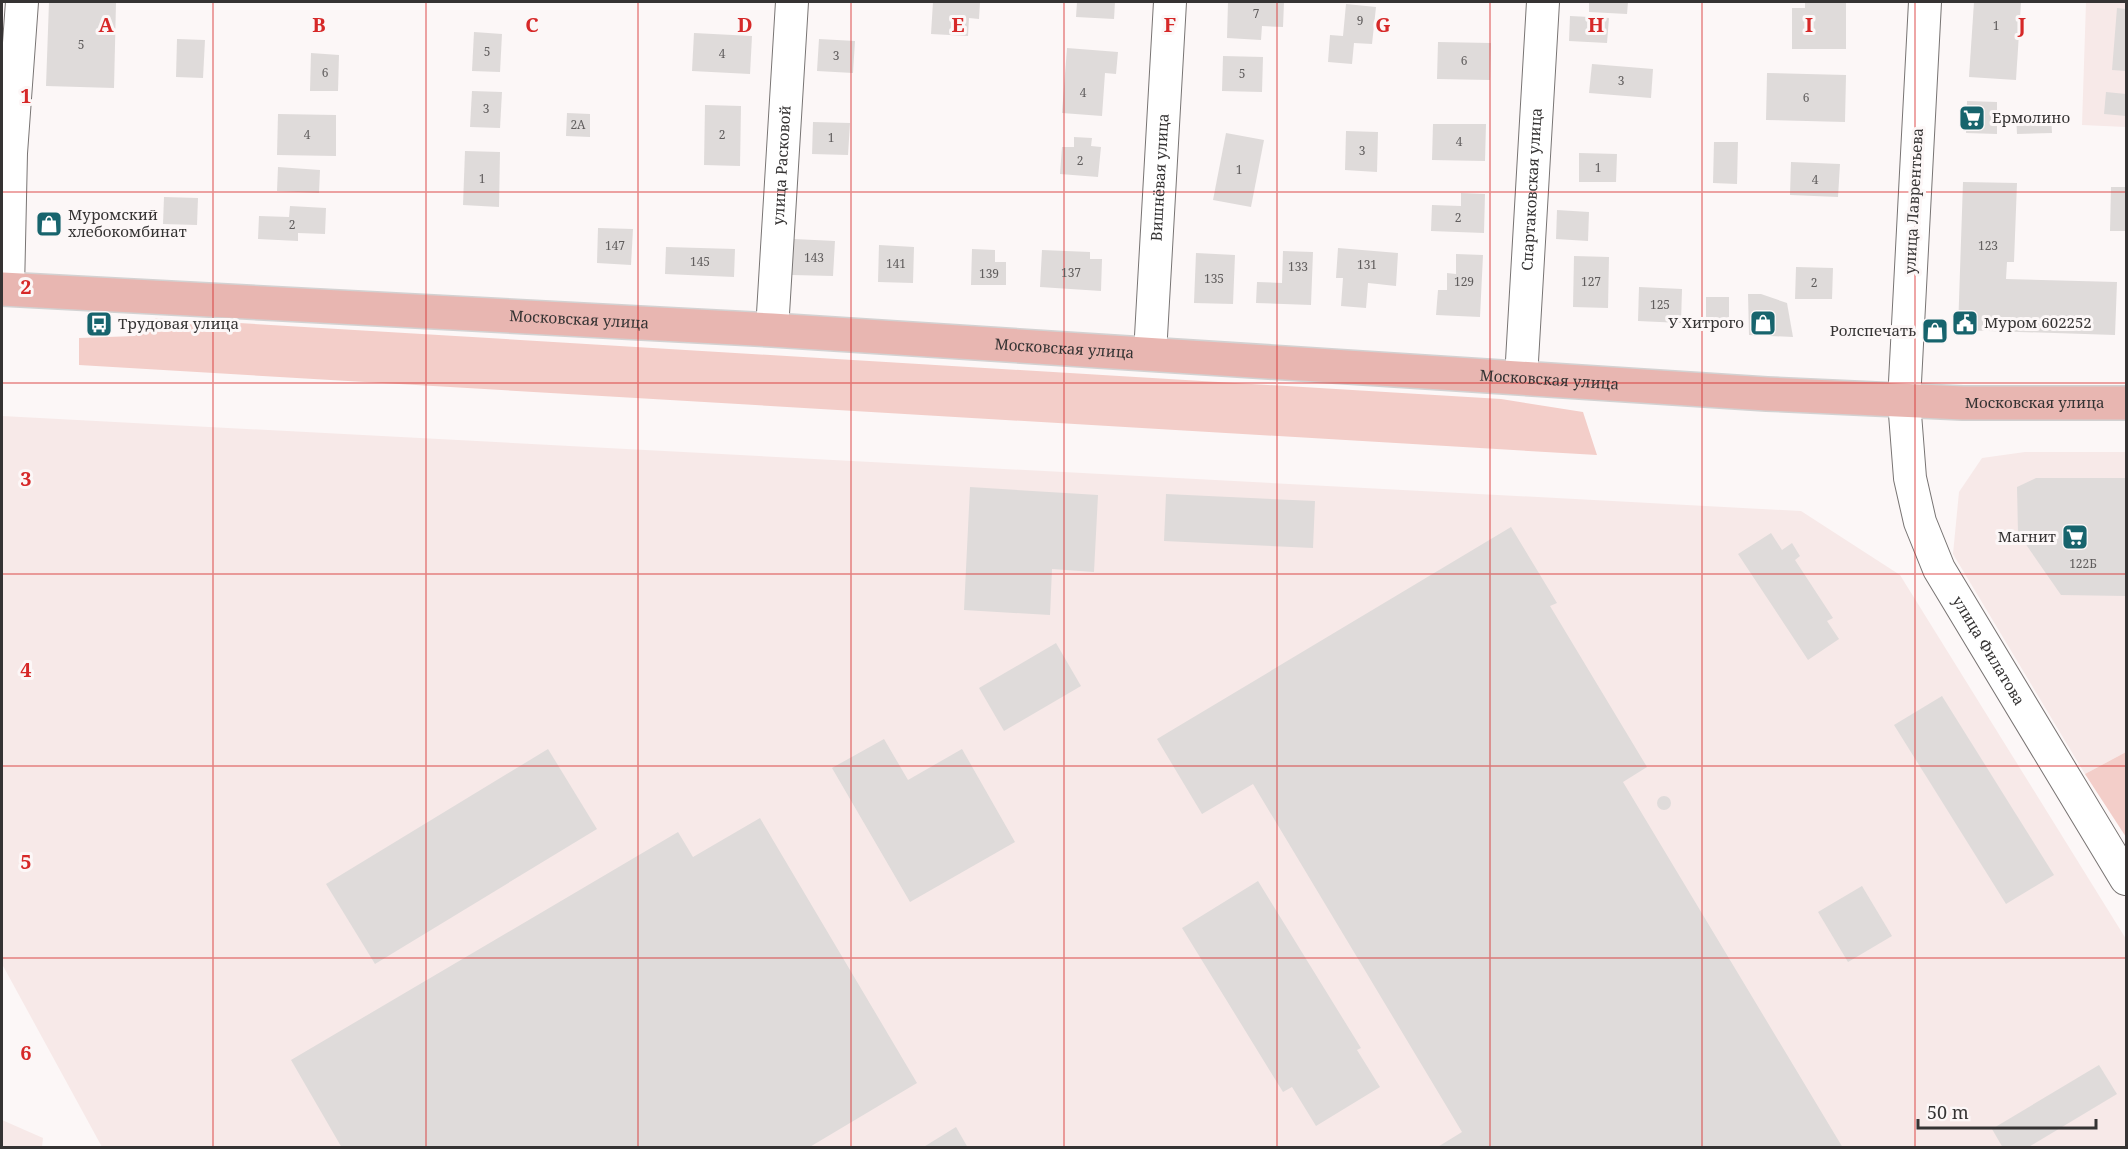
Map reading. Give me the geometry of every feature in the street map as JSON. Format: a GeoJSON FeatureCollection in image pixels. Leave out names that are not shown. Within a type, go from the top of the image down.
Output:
{"type":"FeatureCollection","features":[{"type":"Feature","properties":{"kind":"main road","name":"Московская улица"},"geometry":{"type":"LineString","coordinates":[[5,289],[772,330],[1904,401],[2127,403]]}},
{"type":"Feature","properties":{"kind":"street"},"geometry":{"type":"LineString","coordinates":[[5,289],[11,153],[22,2]]}},
{"type":"Feature","properties":{"kind":"street","name":"улица Расковой"},"geometry":{"type":"LineString","coordinates":[[772,330],[792,2]]}},
{"type":"Feature","properties":{"kind":"street","name":"Вишнёвая улица"},"geometry":{"type":"LineString","coordinates":[[1150,354],[1170,2]]}},
{"type":"Feature","properties":{"kind":"street","name":"Спартаковская улица"},"geometry":{"type":"LineString","coordinates":[[1521,378],[1544,2]]}},
{"type":"Feature","properties":{"kind":"street","name":"улица Лаврентьева"},"geometry":{"type":"LineString","coordinates":[[1904,401],[1925,2]]}},
{"type":"Feature","properties":{"kind":"street","name":"улица Филатова"},"geometry":{"type":"LineString","coordinates":[[1904,401],[1910,478],[1920,522],[1939,569],[2127,879]]}},
{"type":"Feature","properties":{"kind":"shaded area"},"geometry":{"type":"Polygon","coordinates":[[[2086,2],[2126,2],[2126,127],[2082,125],[2086,2]]]}},
{"type":"Feature","properties":{"kind":"shaded area"},"geometry":{"type":"Polygon","coordinates":[[[155,318],[1501,399],[1583,412],[1597,455],[79,365],[79,338],[135,336],[155,318]]]}},
{"type":"Feature","properties":{"kind":"shaded area"},"geometry":{"type":"Polygon","coordinates":[[[2,416],[1801,511],[1900,575],[2126,939],[2126,1147],[102,1147],[2,964],[2,416]]]}},
{"type":"Feature","properties":{"kind":"shaded area"},"geometry":{"type":"Polygon","coordinates":[[[2025,452],[2126,452],[2126,752],[2085,774],[1953,554],[1959,492],[1982,458],[2025,452]]]}},
{"type":"Feature","properties":{"kind":"shaded area"},"geometry":{"type":"Polygon","coordinates":[[[2126,752],[2126,837],[2085,774],[2126,752]]]}},
{"type":"Feature","properties":{"kind":"shaded area"},"geometry":{"type":"Polygon","coordinates":[[[2,1120],[43,1138],[42,1147],[2,1147],[2,1120]]]}},
{"type":"Feature","properties":{"kind":"building"},"geometry":{"type":"Polygon","coordinates":[[[49,2],[116,3],[114,88],[46,86],[49,2]]]}},
{"type":"Feature","properties":{"kind":"building"},"geometry":{"type":"Polygon","coordinates":[[[933,2],[980,2],[979,19],[969,18],[968,36],[931,34],[933,2]]]}},
{"type":"Feature","properties":{"kind":"building"},"geometry":{"type":"Polygon","coordinates":[[[1077,2],[1115,2],[1114,19],[1076,17],[1077,2]]]}},
{"type":"Feature","properties":{"kind":"building"},"geometry":{"type":"Polygon","coordinates":[[[1228,2],[1284,2],[1283,27],[1262,26],[1261,40],[1227,38],[1228,2]]]}},
{"type":"Feature","properties":{"kind":"building"},"geometry":{"type":"Polygon","coordinates":[[[1589,2],[1628,2],[1627,14],[1589,12],[1589,2]]]}},
{"type":"Feature","properties":{"kind":"building"},"geometry":{"type":"Polygon","coordinates":[[[1805,2],[1846,2],[1846,49],[1792,49],[1792,8],[1805,8],[1805,2]]]}},
{"type":"Feature","properties":{"kind":"building"},"geometry":{"type":"Polygon","coordinates":[[[1974,2],[2021,2],[2016,80],[1969,77],[1974,2]]]}},
{"type":"Feature","properties":{"kind":"building"},"geometry":{"type":"Polygon","coordinates":[[[1346,4],[1376,7],[1372,44],[1354,43],[1352,64],[1328,62],[1330,35],[1343,36],[1346,4]]]}},
{"type":"Feature","properties":{"kind":"building"},"geometry":{"type":"Polygon","coordinates":[[[2117,8],[2126,9],[2126,71],[2112,70],[2117,8]]]}},
{"type":"Feature","properties":{"kind":"building"},"geometry":{"type":"Polygon","coordinates":[[[1570,16],[1609,18],[1607,43],[1569,41],[1570,16]]]}},
{"type":"Feature","properties":{"kind":"building"},"geometry":{"type":"Polygon","coordinates":[[[474,32],[502,34],[500,72],[472,71],[474,32]]]}},
{"type":"Feature","properties":{"kind":"building"},"geometry":{"type":"Polygon","coordinates":[[[694,33],[752,36],[750,74],[692,71],[694,33]]]}},
{"type":"Feature","properties":{"kind":"building"},"geometry":{"type":"Polygon","coordinates":[[[177,39],[205,40],[203,78],[176,77],[177,39]]]}},
{"type":"Feature","properties":{"kind":"building"},"geometry":{"type":"Polygon","coordinates":[[[819,39],[855,41],[853,73],[817,71],[819,39]]]}},
{"type":"Feature","properties":{"kind":"building"},"geometry":{"type":"Polygon","coordinates":[[[1438,42],[1491,43],[1490,80],[1437,79],[1438,42]]]}},
{"type":"Feature","properties":{"kind":"building"},"geometry":{"type":"Polygon","coordinates":[[[1067,48],[1118,52],[1116,74],[1105,73],[1102,116],[1062,113],[1067,48]]]}},
{"type":"Feature","properties":{"kind":"building"},"geometry":{"type":"Polygon","coordinates":[[[311,53],[339,55],[338,91],[310,91],[311,53]]]}},
{"type":"Feature","properties":{"kind":"building"},"geometry":{"type":"Polygon","coordinates":[[[1223,56],[1263,57],[1262,92],[1222,91],[1223,56]]]}},
{"type":"Feature","properties":{"kind":"building"},"geometry":{"type":"Polygon","coordinates":[[[1592,64],[1653,69],[1651,98],[1589,93],[1592,64]]]}},
{"type":"Feature","properties":{"kind":"building"},"geometry":{"type":"Polygon","coordinates":[[[1767,73],[1846,75],[1845,122],[1766,120],[1767,73]]]}},
{"type":"Feature","properties":{"kind":"building"},"geometry":{"type":"Polygon","coordinates":[[[472,91],[502,92],[500,128],[470,127],[472,91]]]}},
{"type":"Feature","properties":{"kind":"building"},"geometry":{"type":"Polygon","coordinates":[[[2106,92],[2126,94],[2126,116],[2104,114],[2106,92]]]}},
{"type":"Feature","properties":{"kind":"building"},"geometry":{"type":"Polygon","coordinates":[[[1967,101],[1997,102],[1997,134],[1966,133],[1967,101]]]}},
{"type":"Feature","properties":{"kind":"building"},"geometry":{"type":"Polygon","coordinates":[[[705,105],[741,106],[740,166],[704,165],[705,105]]]}},
{"type":"Feature","properties":{"kind":"building"},"geometry":{"type":"Polygon","coordinates":[[[567,113],[590,114],[590,137],[566,136],[567,113]]]}},
{"type":"Feature","properties":{"kind":"building"},"geometry":{"type":"Polygon","coordinates":[[[278,114],[336,115],[336,156],[277,155],[278,114]]]}},
{"type":"Feature","properties":{"kind":"building"},"geometry":{"type":"Polygon","coordinates":[[[2051,114],[2052,133],[2017,134],[2016,115],[2051,114]]]}},
{"type":"Feature","properties":{"kind":"building"},"geometry":{"type":"Polygon","coordinates":[[[813,122],[850,123],[848,155],[812,154],[813,122]]]}},
{"type":"Feature","properties":{"kind":"building"},"geometry":{"type":"Polygon","coordinates":[[[1433,124],[1486,124],[1485,161],[1432,160],[1433,124]]]}},
{"type":"Feature","properties":{"kind":"building"},"geometry":{"type":"Polygon","coordinates":[[[1346,131],[1378,132],[1377,172],[1345,170],[1346,131]]]}},
{"type":"Feature","properties":{"kind":"building"},"geometry":{"type":"Polygon","coordinates":[[[1226,133],[1264,140],[1251,207],[1213,200],[1226,133]]]}},
{"type":"Feature","properties":{"kind":"building"},"geometry":{"type":"Polygon","coordinates":[[[1074,137],[1092,138],[1091,146],[1101,147],[1098,177],[1060,174],[1062,147],[1074,147],[1074,137]]]}},
{"type":"Feature","properties":{"kind":"building"},"geometry":{"type":"Polygon","coordinates":[[[1714,142],[1738,142],[1737,184],[1713,183],[1714,142]]]}},
{"type":"Feature","properties":{"kind":"building"},"geometry":{"type":"Polygon","coordinates":[[[465,151],[500,152],[499,207],[463,205],[465,151]]]}},
{"type":"Feature","properties":{"kind":"building"},"geometry":{"type":"Polygon","coordinates":[[[1579,153],[1617,154],[1616,182],[1579,182],[1579,153]]]}},
{"type":"Feature","properties":{"kind":"building"},"geometry":{"type":"Polygon","coordinates":[[[1791,162],[1840,164],[1838,197],[1790,195],[1791,162]]]}},
{"type":"Feature","properties":{"kind":"building"},"geometry":{"type":"Polygon","coordinates":[[[278,167],[320,170],[319,193],[277,191],[278,167]]]}},
{"type":"Feature","properties":{"kind":"building"},"geometry":{"type":"Polygon","coordinates":[[[1963,182],[2017,183],[2014,262],[2007,262],[2006,279],[2117,282],[2115,335],[1958,330],[1963,182]]]}},
{"type":"Feature","properties":{"kind":"building"},"geometry":{"type":"Polygon","coordinates":[[[2111,187],[2126,187],[2126,231],[2110,231],[2111,187]]]}},
{"type":"Feature","properties":{"kind":"building"},"geometry":{"type":"Polygon","coordinates":[[[1461,193],[1485,194],[1484,233],[1431,231],[1432,205],[1461,206],[1461,193]]]}},
{"type":"Feature","properties":{"kind":"building"},"geometry":{"type":"Polygon","coordinates":[[[164,197],[198,198],[197,225],[163,224],[164,197]]]}},
{"type":"Feature","properties":{"kind":"building"},"geometry":{"type":"Polygon","coordinates":[[[290,206],[326,208],[325,234],[298,233],[298,241],[258,239],[259,216],[289,217],[290,206]]]}},
{"type":"Feature","properties":{"kind":"building"},"geometry":{"type":"Polygon","coordinates":[[[1557,210],[1589,212],[1588,241],[1556,239],[1557,210]]]}},
{"type":"Feature","properties":{"kind":"building","name":"Муромский хлебокомбинат"},"geometry":{"type":"Polygon","coordinates":[[[42,218],[56,218],[55,231],[41,231],[42,218]]]}},
{"type":"Feature","properties":{"kind":"building"},"geometry":{"type":"Polygon","coordinates":[[[598,228],[633,229],[631,265],[597,263],[598,228]]]}},
{"type":"Feature","properties":{"kind":"building"},"geometry":{"type":"Polygon","coordinates":[[[794,239],[835,241],[833,276],[792,275],[794,239]]]}},
{"type":"Feature","properties":{"kind":"building"},"geometry":{"type":"Polygon","coordinates":[[[879,245],[914,247],[913,283],[878,282],[879,245]]]}},
{"type":"Feature","properties":{"kind":"building"},"geometry":{"type":"Polygon","coordinates":[[[666,247],[735,249],[734,277],[665,274],[666,247]]]}},
{"type":"Feature","properties":{"kind":"building"},"geometry":{"type":"Polygon","coordinates":[[[1338,248],[1398,253],[1396,286],[1368,283],[1366,308],[1341,306],[1343,278],[1336,278],[1338,248]]]}},
{"type":"Feature","properties":{"kind":"building"},"geometry":{"type":"Polygon","coordinates":[[[972,249],[995,250],[995,262],[1006,262],[1006,285],[971,285],[972,249]]]}},
{"type":"Feature","properties":{"kind":"building"},"geometry":{"type":"Polygon","coordinates":[[[1042,250],[1090,252],[1090,259],[1102,259],[1101,291],[1040,287],[1042,250]]]}},
{"type":"Feature","properties":{"kind":"building"},"geometry":{"type":"Polygon","coordinates":[[[1283,251],[1313,252],[1311,305],[1256,303],[1257,282],[1282,283],[1283,251]]]}},
{"type":"Feature","properties":{"kind":"building"},"geometry":{"type":"Polygon","coordinates":[[[1196,253],[1235,255],[1233,304],[1194,303],[1196,253]]]}},
{"type":"Feature","properties":{"kind":"building"},"geometry":{"type":"Polygon","coordinates":[[[1456,254],[1483,255],[1480,317],[1436,315],[1438,290],[1447,290],[1447,273],[1456,274],[1456,254]]]}},
{"type":"Feature","properties":{"kind":"building"},"geometry":{"type":"Polygon","coordinates":[[[1574,256],[1609,257],[1608,308],[1573,307],[1574,256]]]}},
{"type":"Feature","properties":{"kind":"building"},"geometry":{"type":"Polygon","coordinates":[[[1796,267],[1833,268],[1832,299],[1795,299],[1796,267]]]}},
{"type":"Feature","properties":{"kind":"building"},"geometry":{"type":"Polygon","coordinates":[[[1639,287],[1682,289],[1681,323],[1638,321],[1639,287]]]}},
{"type":"Feature","properties":{"kind":"building"},"geometry":{"type":"Polygon","coordinates":[[[1748,294],[1761,294],[1787,303],[1793,337],[1749,335],[1748,294]]]}},
{"type":"Feature","properties":{"kind":"building"},"geometry":{"type":"Polygon","coordinates":[[[1706,297],[1729,297],[1729,326],[1706,325],[1706,297]]]}},
{"type":"Feature","properties":{"kind":"building","name":"Ролспечать"},"geometry":{"type":"Polygon","coordinates":[[[1929,326],[1942,326],[1941,335],[1928,335],[1929,326]]]}},
{"type":"Feature","properties":{"kind":"building"},"geometry":{"type":"Polygon","coordinates":[[[2036,478],[2126,478],[2126,596],[2061,595],[2018,533],[2017,487],[2036,478]]]}},
{"type":"Feature","properties":{"kind":"building"},"geometry":{"type":"Polygon","coordinates":[[[970,487],[1098,495],[1094,572],[1052,569],[1050,615],[964,610],[970,487]]]}},
{"type":"Feature","properties":{"kind":"building"},"geometry":{"type":"Polygon","coordinates":[[[1166,494],[1315,501],[1313,548],[1164,541],[1166,494]]]}},
{"type":"Feature","properties":{"kind":"building"},"geometry":{"type":"Polygon","coordinates":[[[1511,527],[1557,603],[1550,606],[1647,767],[1623,782],[1843,1148],[1436,1148],[1462,1132],[1253,784],[1202,814],[1157,739],[1511,527]]]}},
{"type":"Feature","properties":{"kind":"building"},"geometry":{"type":"Polygon","coordinates":[[[1771,533],[1782,550],[1792,543],[1800,556],[1795,560],[1833,618],[1827,621],[1839,639],[1808,660],[1738,554],[1771,533]]]}},
{"type":"Feature","properties":{"kind":"building"},"geometry":{"type":"Polygon","coordinates":[[[1056,643],[1081,686],[1004,731],[979,688],[1056,643]]]}},
{"type":"Feature","properties":{"kind":"building"},"geometry":{"type":"Polygon","coordinates":[[[1942,696],[2054,875],[2006,904],[1894,725],[1942,696]]]}},
{"type":"Feature","properties":{"kind":"building"},"geometry":{"type":"Polygon","coordinates":[[[884,739],[908,780],[962,749],[1015,842],[910,902],[832,768],[884,739]]]}},
{"type":"Feature","properties":{"kind":"building"},"geometry":{"type":"Polygon","coordinates":[[[548,749],[597,829],[375,964],[326,884],[548,749]]]}},
{"type":"Feature","properties":{"kind":"building"},"geometry":{"type":"Polygon","coordinates":[[[1664,796],[1669,798],[1671,803],[1669,808],[1664,810],[1659,808],[1657,803],[1659,798],[1664,796]]]}},
{"type":"Feature","properties":{"kind":"building"},"geometry":{"type":"Polygon","coordinates":[[[760,818],[917,1083],[808,1148],[342,1148],[291,1060],[678,832],[693,857],[760,818]]]}},
{"type":"Feature","properties":{"kind":"building"},"geometry":{"type":"Polygon","coordinates":[[[1258,881],[1361,1048],[1357,1050],[1380,1087],[1316,1126],[1292,1087],[1283,1092],[1182,928],[1258,881]]]}},
{"type":"Feature","properties":{"kind":"building"},"geometry":{"type":"Polygon","coordinates":[[[1862,886],[1892,936],[1848,962],[1818,912],[1862,886]]]}},
{"type":"Feature","properties":{"kind":"building"},"geometry":{"type":"Polygon","coordinates":[[[2099,1065],[2117,1094],[2027,1148],[2003,1148],[1992,1129],[2099,1065]]]}},
{"type":"Feature","properties":{"kind":"building"},"geometry":{"type":"Polygon","coordinates":[[[956,1127],[968,1148],[922,1148],[956,1127]]]}},
{"type":"Feature","properties":{"kind":"place","name":"Ермолино"},"geometry":{"type":"Point","coordinates":[1972,118]}},
{"type":"Feature","properties":{"kind":"place","name":"Муромский хлебокомбинат"},"geometry":{"type":"Point","coordinates":[49,224]}},
{"type":"Feature","properties":{"kind":"place","name":"У Хитрого"},"geometry":{"type":"Point","coordinates":[1763,323]}},
{"type":"Feature","properties":{"kind":"place","name":"Муром 602252"},"geometry":{"type":"Point","coordinates":[1965,323]}},
{"type":"Feature","properties":{"kind":"place","name":"Трудовая улица"},"geometry":{"type":"Point","coordinates":[99,324]}},
{"type":"Feature","properties":{"kind":"place","name":"Ролспечать"},"geometry":{"type":"Point","coordinates":[1935,331]}},
{"type":"Feature","properties":{"kind":"place","name":"Магнит"},"geometry":{"type":"Point","coordinates":[2075,537]}}]}
